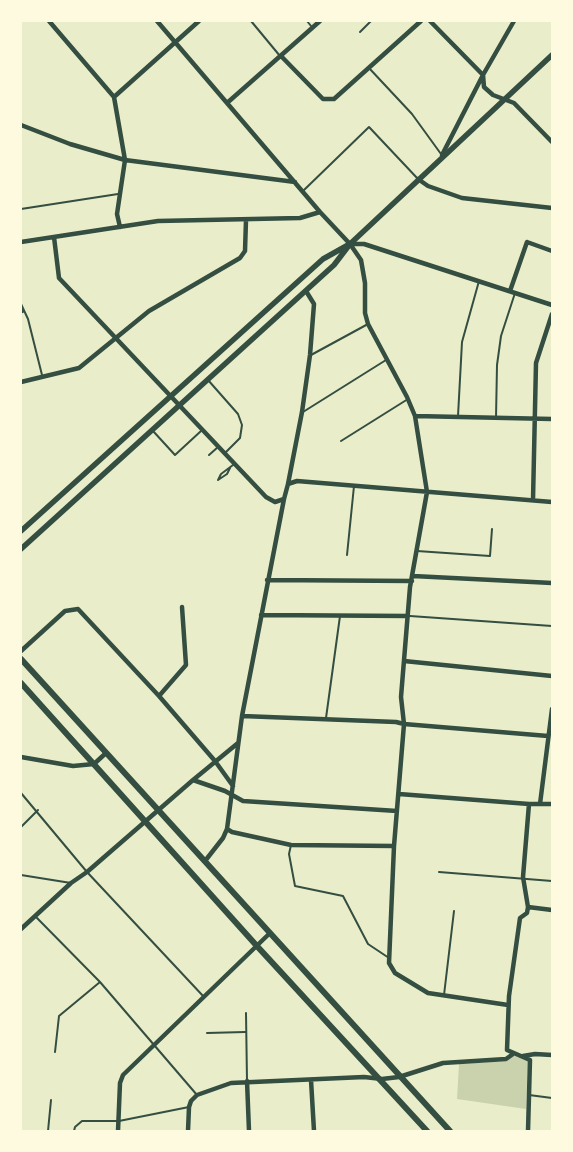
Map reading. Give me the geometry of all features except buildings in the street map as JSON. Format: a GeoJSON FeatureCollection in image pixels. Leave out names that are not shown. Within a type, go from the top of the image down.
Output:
{"type":"FeatureCollection","features":[{"type":"Feature","properties":{"kind":"main road"},"geometry":{"type":"LineString","coordinates":[[21,549],[334,265],[350,244],[418,178],[552,55]]}},
{"type":"Feature","properties":{"kind":"main road"},"geometry":{"type":"LineString","coordinates":[[21,531],[323,259],[350,244]]}},
{"type":"Feature","properties":{"kind":"main road"},"geometry":{"type":"LineString","coordinates":[[21,660],[450,1131]]}},
{"type":"Feature","properties":{"kind":"main road"},"geometry":{"type":"LineString","coordinates":[[21,683],[256,945],[382,1079],[427,1131]]}},
{"type":"Feature","properties":{"kind":"street"},"geometry":{"type":"LineString","coordinates":[[50,21],[114,97],[125,160],[117,214],[120,227]]}},
{"type":"Feature","properties":{"kind":"street"},"geometry":{"type":"LineString","coordinates":[[157,21],[294,182],[350,244],[361,260],[365,283],[365,313],[368,324],[388,359],[415,416],[427,492],[412,578],[401,698],[404,724],[394,846],[389,963],[395,973],[428,994],[508,1005]]}},
{"type":"Feature","properties":{"kind":"street"},"geometry":{"type":"LineString","coordinates":[[114,97],[199,21]]}},
{"type":"Feature","properties":{"kind":"street"},"geometry":{"type":"LineString","coordinates":[[227,103],[320,21]]}},
{"type":"Feature","properties":{"kind":"street"},"geometry":{"type":"LineString","coordinates":[[281,56],[322,99],[334,99],[421,21]]}},
{"type":"Feature","properties":{"kind":"street"},"geometry":{"type":"LineString","coordinates":[[430,21],[482,75],[484,87],[493,95],[514,103],[552,142]]}},
{"type":"Feature","properties":{"kind":"street"},"geometry":{"type":"LineString","coordinates":[[442,155],[482,75],[514,21]]}},
{"type":"Feature","properties":{"kind":"street"},"geometry":{"type":"LineString","coordinates":[[21,125],[70,144],[125,160],[294,182]]}},
{"type":"Feature","properties":{"kind":"street"},"geometry":{"type":"LineString","coordinates":[[418,178],[428,186],[462,198],[552,208]]}},
{"type":"Feature","properties":{"kind":"street"},"geometry":{"type":"LineString","coordinates":[[21,242],[158,221],[300,218],[320,212]]}},
{"type":"Feature","properties":{"kind":"street"},"geometry":{"type":"LineString","coordinates":[[21,382],[79,368],[149,311],[240,258],[245,251],[246,220]]}},
{"type":"Feature","properties":{"kind":"street"},"geometry":{"type":"LineString","coordinates":[[54,237],[59,278],[218,447],[232,466],[266,498],[275,502],[284,499]]}},
{"type":"Feature","properties":{"kind":"street"},"geometry":{"type":"LineString","coordinates":[[513,292],[527,242],[552,251]]}},
{"type":"Feature","properties":{"kind":"street"},"geometry":{"type":"LineString","coordinates":[[350,244],[364,244],[552,305]]}},
{"type":"Feature","properties":{"kind":"street"},"geometry":{"type":"LineString","coordinates":[[205,861],[223,838],[227,829],[242,716],[267,580],[302,412],[310,355],[314,304],[306,291]]}},
{"type":"Feature","properties":{"kind":"street"},"geometry":{"type":"LineString","coordinates":[[534,500],[536,363],[552,314]]}},
{"type":"Feature","properties":{"kind":"street"},"geometry":{"type":"LineString","coordinates":[[415,416],[552,419]]}},
{"type":"Feature","properties":{"kind":"street"},"geometry":{"type":"LineString","coordinates":[[288,484],[296,480],[552,502]]}},
{"type":"Feature","properties":{"kind":"street"},"geometry":{"type":"LineString","coordinates":[[267,580],[412,578],[552,583]]}},
{"type":"Feature","properties":{"kind":"street"},"geometry":{"type":"LineString","coordinates":[[158,696],[186,665],[182,607]]}},
{"type":"Feature","properties":{"kind":"street"},"geometry":{"type":"LineString","coordinates":[[21,651],[65,612],[78,608],[215,761],[233,786]]}},
{"type":"Feature","properties":{"kind":"street"},"geometry":{"type":"LineString","coordinates":[[261,615],[408,616]]}},
{"type":"Feature","properties":{"kind":"street"},"geometry":{"type":"LineString","coordinates":[[404,661],[552,676]]}},
{"type":"Feature","properties":{"kind":"street"},"geometry":{"type":"LineString","coordinates":[[540,804],[552,711]]}},
{"type":"Feature","properties":{"kind":"street"},"geometry":{"type":"LineString","coordinates":[[242,716],[396,722],[548,736]]}},
{"type":"Feature","properties":{"kind":"street"},"geometry":{"type":"LineString","coordinates":[[21,929],[36,918],[72,883],[238,743]]}},
{"type":"Feature","properties":{"kind":"street"},"geometry":{"type":"LineString","coordinates":[[21,757],[73,766],[94,764],[106,753]]}},
{"type":"Feature","properties":{"kind":"street"},"geometry":{"type":"LineString","coordinates":[[193,780],[232,795],[242,801],[398,811]]}},
{"type":"Feature","properties":{"kind":"street"},"geometry":{"type":"LineString","coordinates":[[399,794],[552,804]]}},
{"type":"Feature","properties":{"kind":"street"},"geometry":{"type":"LineString","coordinates":[[528,1131],[530,1060],[507,1050],[508,1005],[520,918],[526,913],[528,907],[523,877],[530,804]]}},
{"type":"Feature","properties":{"kind":"street"},"geometry":{"type":"LineString","coordinates":[[227,829],[232,832],[291,844],[394,846]]}},
{"type":"Feature","properties":{"kind":"street"},"geometry":{"type":"LineString","coordinates":[[528,907],[552,910]]}},
{"type":"Feature","properties":{"kind":"street"},"geometry":{"type":"LineString","coordinates":[[118,1131],[120,1083],[123,1075],[270,933]]}},
{"type":"Feature","properties":{"kind":"street"},"geometry":{"type":"LineString","coordinates":[[188,1131],[188,1107],[197,1095],[231,1083],[364,1077],[382,1079],[399,1077],[444,1063],[506,1059],[513,1054]]}},
{"type":"Feature","properties":{"kind":"street"},"geometry":{"type":"LineString","coordinates":[[522,1056],[535,1054],[552,1055]]}},
{"type":"Feature","properties":{"kind":"street"},"geometry":{"type":"LineString","coordinates":[[311,1080],[314,1131]]}},
{"type":"Feature","properties":{"kind":"street"},"geometry":{"type":"LineString","coordinates":[[247,1081],[250,1131]]}},
{"type":"Feature","properties":{"kind":"lane"},"geometry":{"type":"LineString","coordinates":[[251,21],[281,56]]}},
{"type":"Feature","properties":{"kind":"lane"},"geometry":{"type":"LineString","coordinates":[[307,21],[313,28]]}},
{"type":"Feature","properties":{"kind":"lane"},"geometry":{"type":"LineString","coordinates":[[360,32],[372,21]]}},
{"type":"Feature","properties":{"kind":"lane"},"geometry":{"type":"LineString","coordinates":[[369,68],[412,114],[442,155]]}},
{"type":"Feature","properties":{"kind":"lane"},"geometry":{"type":"LineString","coordinates":[[303,191],[369,127],[418,178]]}},
{"type":"Feature","properties":{"kind":"lane"},"geometry":{"type":"LineString","coordinates":[[547,137],[552,133]]}},
{"type":"Feature","properties":{"kind":"lane"},"geometry":{"type":"LineString","coordinates":[[21,209],[121,194]]}},
{"type":"Feature","properties":{"kind":"lane"},"geometry":{"type":"LineString","coordinates":[[458,417],[462,342],[479,281]]}},
{"type":"Feature","properties":{"kind":"lane"},"geometry":{"type":"LineString","coordinates":[[496,418],[497,365],[501,336],[513,292]]}},
{"type":"Feature","properties":{"kind":"lane"},"geometry":{"type":"LineString","coordinates":[[21,304],[22,311],[28,319],[42,377]]}},
{"type":"Feature","properties":{"kind":"lane"},"geometry":{"type":"LineString","coordinates":[[310,355],[368,324]]}},
{"type":"Feature","properties":{"kind":"lane"},"geometry":{"type":"LineString","coordinates":[[302,412],[388,359]]}},
{"type":"Feature","properties":{"kind":"lane"},"geometry":{"type":"LineString","coordinates":[[208,380],[238,414],[242,425],[240,438],[224,454]]}},
{"type":"Feature","properties":{"kind":"lane"},"geometry":{"type":"LineString","coordinates":[[341,441],[408,400]]}},
{"type":"Feature","properties":{"kind":"lane"},"geometry":{"type":"LineString","coordinates":[[152,430],[175,455],[202,430]]}},
{"type":"Feature","properties":{"kind":"lane"},"geometry":{"type":"LineString","coordinates":[[209,456],[218,447]]}},
{"type":"Feature","properties":{"kind":"lane"},"geometry":{"type":"LineString","coordinates":[[232,466],[227,474],[218,480],[224,471],[232,466]]}},
{"type":"Feature","properties":{"kind":"lane"},"geometry":{"type":"LineString","coordinates":[[347,555],[354,486]]}},
{"type":"Feature","properties":{"kind":"lane"},"geometry":{"type":"LineString","coordinates":[[417,551],[490,556],[492,529]]}},
{"type":"Feature","properties":{"kind":"lane"},"geometry":{"type":"LineString","coordinates":[[326,720],[340,616]]}},
{"type":"Feature","properties":{"kind":"lane"},"geometry":{"type":"LineString","coordinates":[[408,616],[552,626]]}},
{"type":"Feature","properties":{"kind":"lane"},"geometry":{"type":"LineString","coordinates":[[21,793],[38,810],[87,872],[204,997]]}},
{"type":"Feature","properties":{"kind":"lane"},"geometry":{"type":"LineString","coordinates":[[21,827],[38,810]]}},
{"type":"Feature","properties":{"kind":"lane"},"geometry":{"type":"LineString","coordinates":[[291,844],[289,854],[295,886],[344,896],[368,944],[389,958]]}},
{"type":"Feature","properties":{"kind":"lane"},"geometry":{"type":"LineString","coordinates":[[439,872],[523,877],[552,881]]}},
{"type":"Feature","properties":{"kind":"lane"},"geometry":{"type":"LineString","coordinates":[[21,875],[72,883]]}},
{"type":"Feature","properties":{"kind":"lane"},"geometry":{"type":"LineString","coordinates":[[444,996],[454,911]]}},
{"type":"Feature","properties":{"kind":"lane"},"geometry":{"type":"LineString","coordinates":[[36,918],[100,982],[197,1095]]}},
{"type":"Feature","properties":{"kind":"lane"},"geometry":{"type":"LineString","coordinates":[[55,1052],[59,1016],[100,982]]}},
{"type":"Feature","properties":{"kind":"lane"},"geometry":{"type":"LineString","coordinates":[[246,1013],[247,1081]]}},
{"type":"Feature","properties":{"kind":"lane"},"geometry":{"type":"LineString","coordinates":[[207,1032],[245,1032]]}},
{"type":"Feature","properties":{"kind":"lane"},"geometry":{"type":"LineString","coordinates":[[529,1095],[552,1098]]}},
{"type":"Feature","properties":{"kind":"lane"},"geometry":{"type":"LineString","coordinates":[[48,1131],[51,1100]]}},
{"type":"Feature","properties":{"kind":"lane"},"geometry":{"type":"LineString","coordinates":[[74,1131],[75,1126],[82,1121],[118,1121],[188,1107]]}},
{"type":"Feature","properties":{"kind":"green space"},"geometry":{"type":"Polygon","coordinates":[[[513,1055],[528,1061],[526,1109],[457,1099],[459,1064],[507,1061],[513,1055]]]}}]}
